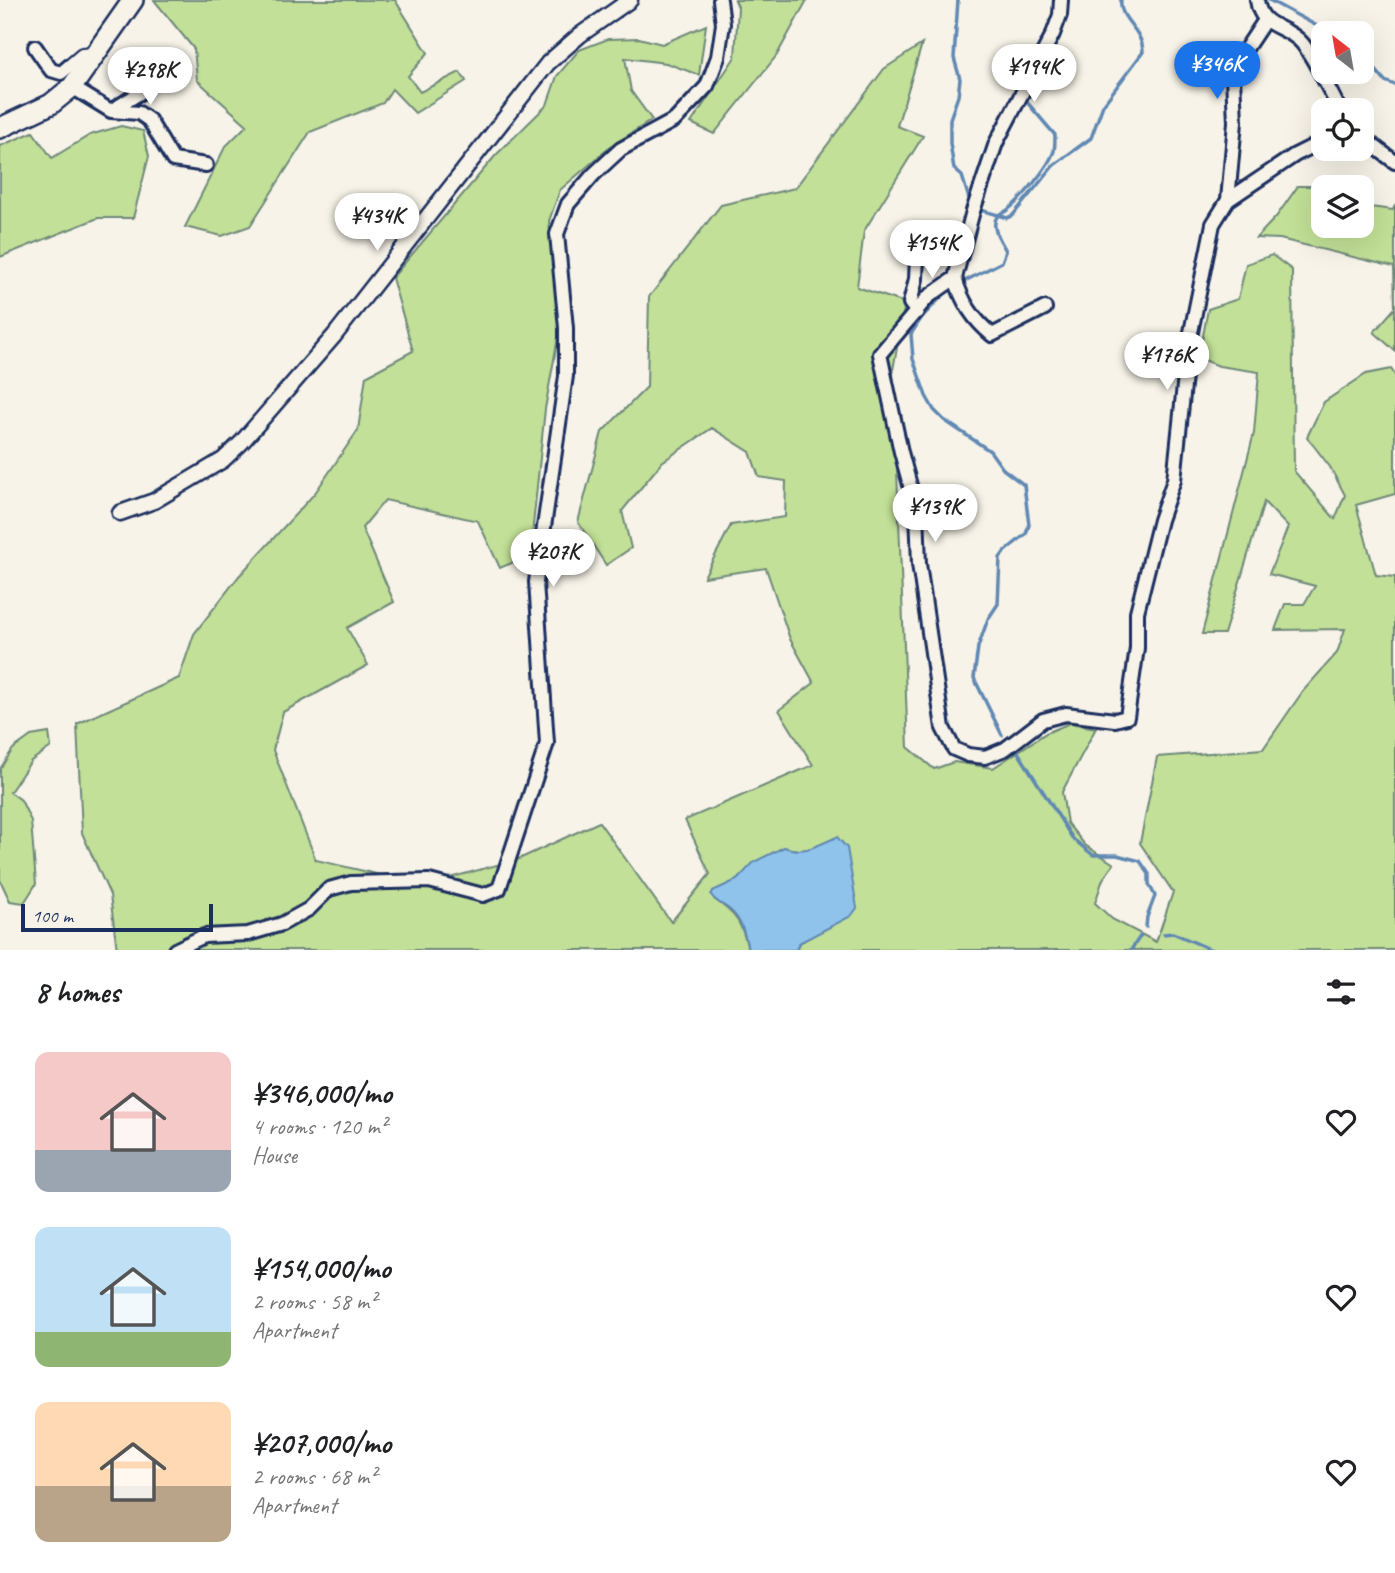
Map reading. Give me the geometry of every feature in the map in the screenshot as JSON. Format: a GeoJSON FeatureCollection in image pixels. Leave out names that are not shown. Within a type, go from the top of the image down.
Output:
{"type":"FeatureCollection","features":[{"type":"Feature","properties":{"kind":"main road"},"geometry":{"type":"LineString","coordinates":[[0,128],[51,104],[72,87],[133,0]]}},
{"type":"Feature","properties":{"kind":"street"},"geometry":{"type":"LineString","coordinates":[[120,513],[154,501],[223,460],[241,443],[334,336],[548,63],[630,0]]}},
{"type":"Feature","properties":{"kind":"street"},"geometry":{"type":"LineString","coordinates":[[175,950],[204,936],[248,934],[282,924],[309,909],[329,889],[351,883],[429,881],[483,895],[499,889],[547,744],[536,582],[566,376],[566,328],[557,234],[568,204],[593,175],[621,149],[675,120],[707,86],[718,57],[723,24],[720,0]]}},
{"type":"Feature","properties":{"kind":"street"},"geometry":{"type":"LineString","coordinates":[[1045,309],[992,335],[976,322],[961,298],[957,283],[974,207],[996,143],[1053,34],[1060,15],[1061,0]]}},
{"type":"Feature","properties":{"kind":"street"},"geometry":{"type":"LineString","coordinates":[[1257,0],[1259,13],[1265,20],[1301,42],[1333,98]]}},
{"type":"Feature","properties":{"kind":"street"},"geometry":{"type":"LineString","coordinates":[[1228,200],[1235,122],[1233,77],[1241,56],[1265,20]]}},
{"type":"Feature","properties":{"kind":"street"},"geometry":{"type":"LineString","coordinates":[[35,47],[51,70],[61,73],[82,55],[94,54]]}},
{"type":"Feature","properties":{"kind":"street"},"geometry":{"type":"LineString","coordinates":[[111,111],[130,102],[162,69]]}},
{"type":"Feature","properties":{"kind":"street"},"geometry":{"type":"LineString","coordinates":[[72,87],[111,111],[139,113],[149,120],[173,160],[206,166]]}},
{"type":"Feature","properties":{"kind":"street"},"geometry":{"type":"LineString","coordinates":[[1374,146],[1395,162]]}},
{"type":"Feature","properties":{"kind":"street"},"geometry":{"type":"LineString","coordinates":[[957,283],[928,297],[880,354],[917,511],[919,565],[943,728],[954,749],[968,755],[985,757],[1005,749],[1043,720],[1066,714],[1115,720],[1128,717],[1137,648],[1137,612],[1160,520],[1174,480],[1188,347],[1213,224],[1228,200],[1311,147]]}},
{"type":"Feature","properties":{"kind":"street"},"geometry":{"type":"LineString","coordinates":[[917,257],[916,279],[910,303],[917,312]]}},
{"type":"Feature","properties":{"kind":"green space"},"geometry":{"type":"Polygon","coordinates":[[[154,0],[395,0],[428,53],[408,76],[420,92],[460,72],[466,81],[415,113],[392,89],[383,103],[310,132],[250,226],[222,236],[185,227],[225,147],[247,125],[197,80],[194,49],[154,0]]]}},
{"type":"Feature","properties":{"kind":"green space"},"geometry":{"type":"Polygon","coordinates":[[[735,0],[807,0],[777,55],[714,134],[691,123],[735,57],[738,7],[735,0]]]}},
{"type":"Feature","properties":{"kind":"green space"},"geometry":{"type":"Polygon","coordinates":[[[706,25],[699,75],[666,63],[625,58],[631,91],[652,120],[611,146],[560,190],[549,221],[559,332],[545,409],[530,555],[500,568],[478,521],[385,500],[362,528],[394,602],[347,628],[368,665],[283,712],[273,750],[316,860],[424,885],[519,859],[599,822],[671,922],[710,874],[685,820],[813,765],[779,710],[814,683],[790,639],[766,568],[704,577],[731,525],[785,517],[786,481],[759,477],[750,452],[712,428],[662,462],[622,511],[631,548],[606,565],[578,522],[602,432],[647,387],[649,297],[721,205],[795,188],[884,69],[922,44],[897,126],[923,136],[864,231],[857,287],[905,303],[893,370],[908,747],[934,769],[954,762],[993,768],[1046,733],[1070,723],[1096,728],[1062,792],[1067,823],[1085,845],[1114,864],[1103,879],[1095,903],[1112,919],[1156,942],[1173,892],[1140,843],[1157,757],[1263,749],[1303,691],[1337,653],[1345,629],[1275,630],[1285,604],[1304,604],[1315,586],[1269,574],[1288,527],[1264,502],[1224,634],[1202,634],[1254,433],[1259,372],[1219,366],[1199,358],[1208,309],[1238,299],[1246,264],[1272,255],[1292,270],[1294,471],[1335,519],[1345,495],[1330,467],[1307,437],[1324,402],[1366,374],[1391,369],[1395,375],[1395,494],[1356,505],[1376,575],[1395,577],[1395,950],[796,950],[799,943],[805,940],[837,837],[805,849],[784,847],[755,862],[737,880],[713,891],[714,899],[737,920],[748,950],[117,950],[110,895],[82,833],[77,724],[179,678],[194,634],[239,576],[315,493],[358,430],[366,376],[413,351],[392,278],[496,155],[547,105],[557,76],[579,50],[608,39],[639,38],[662,44],[706,25]]]}},
{"type":"Feature","properties":{"kind":"green space"},"geometry":{"type":"Polygon","coordinates":[[[121,126],[143,131],[149,156],[133,218],[98,218],[0,257],[0,146],[33,132],[52,158],[90,135],[121,126]]]}},
{"type":"Feature","properties":{"kind":"green space"},"geometry":{"type":"Polygon","coordinates":[[[1298,186],[1311,186],[1311,238],[1374,238],[1374,208],[1393,210],[1395,205],[1395,308],[1394,267],[1280,239],[1256,238],[1276,217],[1298,186]]]}},
{"type":"Feature","properties":{"kind":"green space"},"geometry":{"type":"Polygon","coordinates":[[[1395,308],[1395,351],[1374,332],[1395,308]]]}},
{"type":"Feature","properties":{"kind":"green space"},"geometry":{"type":"Polygon","coordinates":[[[49,733],[51,747],[31,761],[10,792],[21,800],[31,821],[36,884],[24,903],[10,901],[0,880],[0,769],[13,749],[31,736],[49,733]]]}},
{"type":"Feature","properties":{"kind":"water"},"geometry":{"type":"Polygon","coordinates":[[[837,837],[847,848],[857,908],[851,916],[799,943],[796,950],[748,950],[740,923],[729,909],[711,895],[713,891],[737,880],[754,862],[784,847],[804,849],[837,837]]]}},
{"type":"Feature","properties":{"kind":"waterway"},"geometry":{"type":"LineString","coordinates":[[958,0],[954,58],[960,79],[958,96],[950,119],[950,143],[954,169],[962,176],[971,205]]}},
{"type":"Feature","properties":{"kind":"waterway"},"geometry":{"type":"LineString","coordinates":[[998,215],[1007,218],[1013,215],[1054,165],[1091,138],[1103,105],[1143,52],[1139,37],[1123,13],[1121,0]]}},
{"type":"Feature","properties":{"kind":"waterway"},"geometry":{"type":"LineString","coordinates":[[1269,0],[1311,23]]}},
{"type":"Feature","properties":{"kind":"waterway"},"geometry":{"type":"LineString","coordinates":[[1000,214],[1030,187],[1054,151],[1055,135],[1026,101],[1054,45]]}},
{"type":"Feature","properties":{"kind":"waterway"},"geometry":{"type":"LineString","coordinates":[[1374,68],[1385,81],[1395,85]]}},
{"type":"Feature","properties":{"kind":"waterway"},"geometry":{"type":"LineString","coordinates":[[959,284],[1002,262],[1006,251],[995,229],[998,215],[977,209]]}},
{"type":"Feature","properties":{"kind":"waterway"},"geometry":{"type":"LineString","coordinates":[[949,289],[922,317],[911,334],[913,359],[934,410],[944,420],[990,451],[1003,469],[1024,485],[1029,525],[1026,534],[1000,558],[998,604],[988,619],[978,647],[974,678],[1002,735]]}},
{"type":"Feature","properties":{"kind":"waterway"},"geometry":{"type":"LineString","coordinates":[[1016,749],[1073,839],[1093,855],[1117,855],[1140,861],[1149,874],[1149,884],[1155,896],[1146,927]]}},
{"type":"Feature","properties":{"kind":"waterway"},"geometry":{"type":"LineString","coordinates":[[1164,934],[1173,933],[1212,950]]}},
{"type":"Feature","properties":{"kind":"waterway"},"geometry":{"type":"LineString","coordinates":[[1131,950],[1141,935]]}}]}
